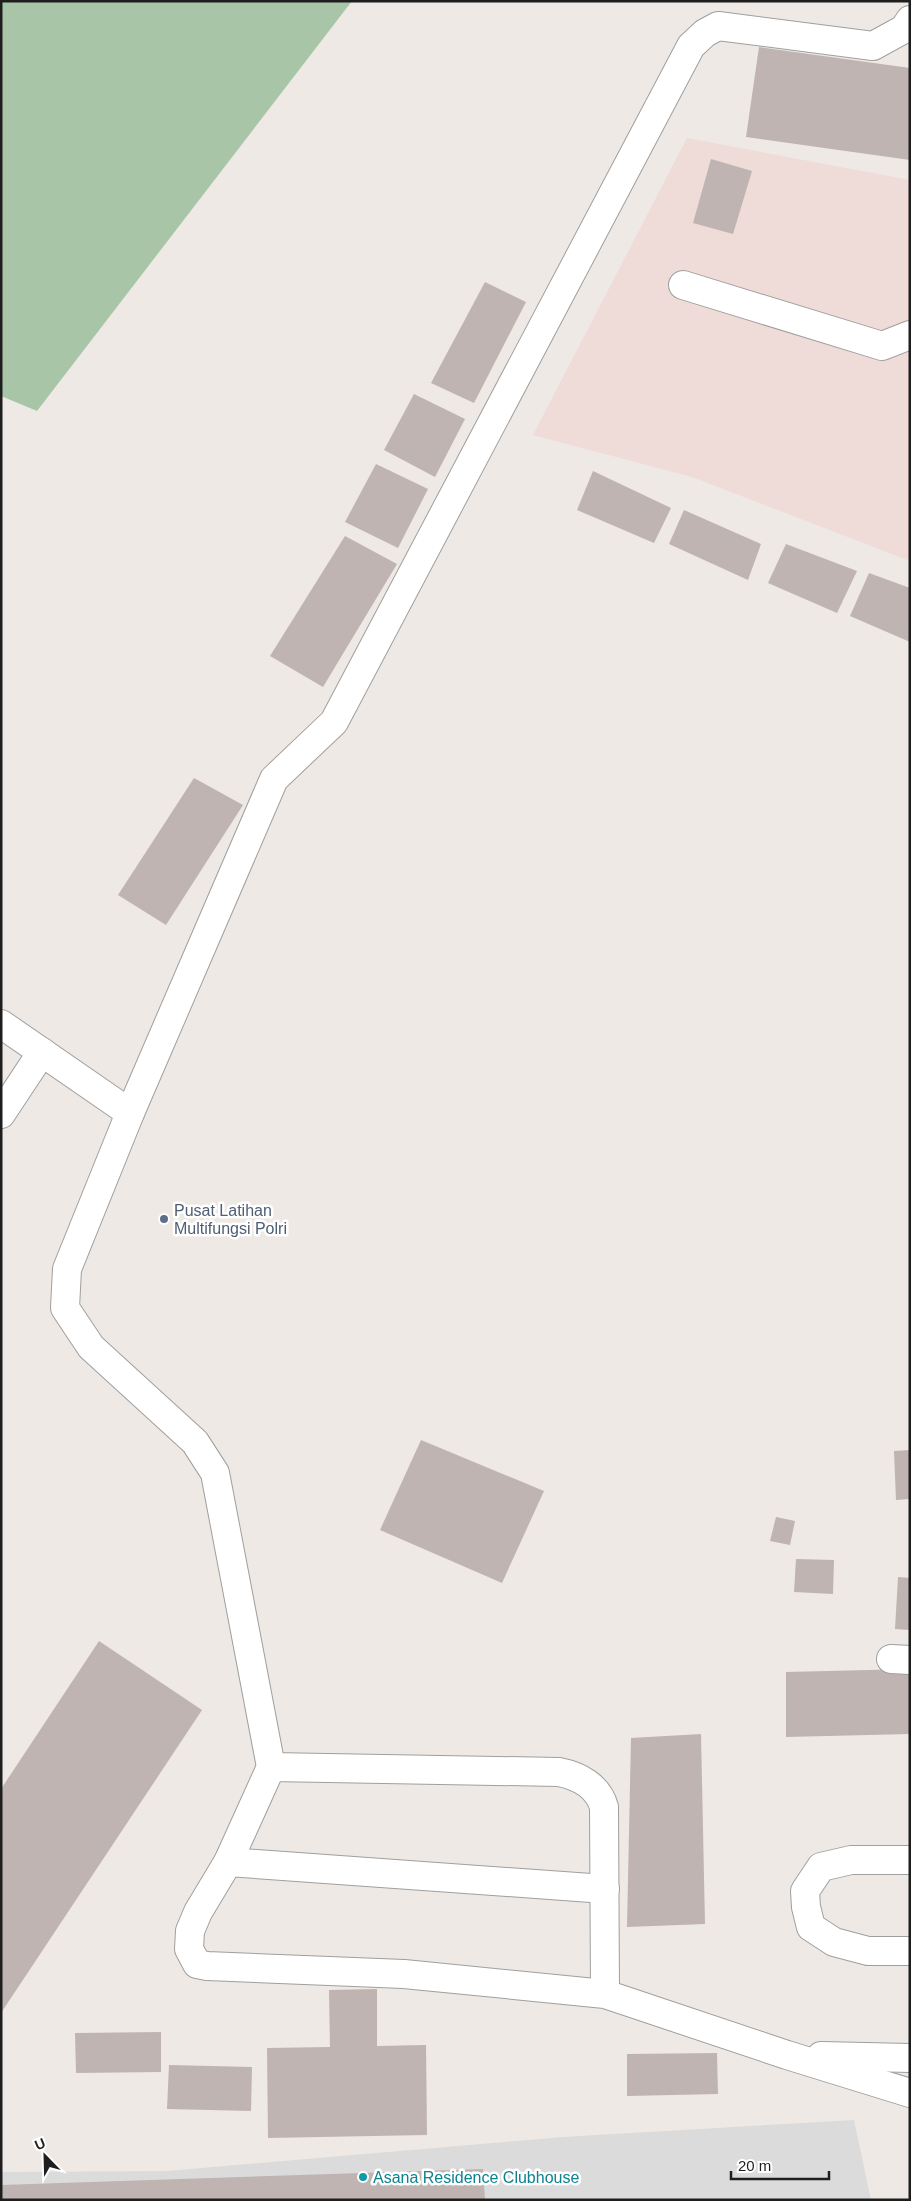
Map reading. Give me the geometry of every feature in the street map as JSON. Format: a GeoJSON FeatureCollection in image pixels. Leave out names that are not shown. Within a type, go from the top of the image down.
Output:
{"type":"FeatureCollection","features":[{"type":"Feature","properties":{"kind":"street"},"geometry":{"type":"LineString","coordinates":[[910,20],[904,29],[888,40],[873,46],[718,26],[698,38],[691,46],[334,722],[274,779],[130,1113],[67,1269],[65,1308],[91,1347],[195,1442],[215,1473],[271,1767],[228,1862],[198,1912],[190,1931],[189,1949],[197,1964],[404,1974],[605,1994],[787,2055],[910,2093]]}},
{"type":"Feature","properties":{"kind":"street"},"geometry":{"type":"LineString","coordinates":[[683,285],[882,346],[910,335]]}},
{"type":"Feature","properties":{"kind":"street"},"geometry":{"type":"LineString","coordinates":[[1,1024],[130,1113]]}},
{"type":"Feature","properties":{"kind":"street"},"geometry":{"type":"LineString","coordinates":[[1,1114],[42,1052]]}},
{"type":"Feature","properties":{"kind":"street"},"geometry":{"type":"LineString","coordinates":[[271,1767],[559,1772],[576,1775],[601,1797],[604,1807],[605,1994]]}},
{"type":"Feature","properties":{"kind":"street"},"geometry":{"type":"LineString","coordinates":[[910,1860],[850,1860],[821,1867],[805,1892],[806,1908],[811,1926],[834,1942],[868,1951],[910,1951]]}},
{"type":"Feature","properties":{"kind":"street"},"geometry":{"type":"LineString","coordinates":[[228,1862],[605,1889]]}},
{"type":"Feature","properties":{"kind":"street"},"geometry":{"type":"LineString","coordinates":[[787,2055],[910,2058]]}},
{"type":"Feature","properties":{"kind":"shaded area"},"geometry":{"type":"Polygon","coordinates":[[[687,138],[910,180],[910,561],[692,477],[533,435],[687,138]]]}},
{"type":"Feature","properties":{"kind":"shaded area"},"geometry":{"type":"Polygon","coordinates":[[[854,2120],[871,2200],[1,2200],[1,2172],[167,2171],[563,2137],[854,2120]]]}},
{"type":"Feature","properties":{"kind":"green space"},"geometry":{"type":"Polygon","coordinates":[[[1,1],[352,1],[37,411],[1,396],[1,1]]]}},
{"type":"Feature","properties":{"kind":"building"},"geometry":{"type":"Polygon","coordinates":[[[759,47],[910,68],[910,160],[746,137],[759,47]]]}},
{"type":"Feature","properties":{"kind":"building"},"geometry":{"type":"Polygon","coordinates":[[[711,159],[752,171],[733,234],[693,223],[711,159]]]}},
{"type":"Feature","properties":{"kind":"building"},"geometry":{"type":"Polygon","coordinates":[[[485,282],[526,302],[474,403],[431,383],[485,282]]]}},
{"type":"Feature","properties":{"kind":"building"},"geometry":{"type":"Polygon","coordinates":[[[414,394],[465,419],[435,477],[384,450],[414,394]]]}},
{"type":"Feature","properties":{"kind":"building"},"geometry":{"type":"Polygon","coordinates":[[[376,464],[428,489],[398,548],[345,522],[376,464]]]}},
{"type":"Feature","properties":{"kind":"building"},"geometry":{"type":"Polygon","coordinates":[[[593,471],[671,508],[654,543],[577,510],[593,471]]]}},
{"type":"Feature","properties":{"kind":"building"},"geometry":{"type":"Polygon","coordinates":[[[684,510],[761,544],[748,580],[669,544],[684,510]]]}},
{"type":"Feature","properties":{"kind":"building"},"geometry":{"type":"Polygon","coordinates":[[[345,536],[397,564],[323,687],[270,656],[345,536]]]}},
{"type":"Feature","properties":{"kind":"building"},"geometry":{"type":"Polygon","coordinates":[[[786,544],[857,571],[837,613],[768,583],[786,544]]]}},
{"type":"Feature","properties":{"kind":"building"},"geometry":{"type":"Polygon","coordinates":[[[869,573],[910,588],[910,642],[850,616],[869,573]]]}},
{"type":"Feature","properties":{"kind":"building"},"geometry":{"type":"Polygon","coordinates":[[[194,778],[243,805],[166,925],[118,895],[194,778]]]}},
{"type":"Feature","properties":{"kind":"building"},"geometry":{"type":"Polygon","coordinates":[[[421,1440],[544,1491],[502,1583],[380,1530],[421,1440]]]}},
{"type":"Feature","properties":{"kind":"building"},"geometry":{"type":"Polygon","coordinates":[[[910,1450],[910,1499],[896,1500],[894,1451],[910,1450]]]}},
{"type":"Feature","properties":{"kind":"building"},"geometry":{"type":"Polygon","coordinates":[[[776,1517],[795,1521],[790,1545],[770,1541],[776,1517]]]}},
{"type":"Feature","properties":{"kind":"building"},"geometry":{"type":"Polygon","coordinates":[[[796,1559],[834,1560],[833,1594],[794,1592],[796,1559]]]}},
{"type":"Feature","properties":{"kind":"building"},"geometry":{"type":"Polygon","coordinates":[[[898,1577],[910,1578],[910,1630],[895,1629],[898,1577]]]}},
{"type":"Feature","properties":{"kind":"building"},"geometry":{"type":"Polygon","coordinates":[[[99,1641],[202,1710],[1,2013],[1,1789],[99,1641]]]}},
{"type":"Feature","properties":{"kind":"building"},"geometry":{"type":"Polygon","coordinates":[[[910,1669],[910,1734],[786,1737],[786,1672],[910,1669]]]}},
{"type":"Feature","properties":{"kind":"building"},"geometry":{"type":"Polygon","coordinates":[[[701,1734],[705,1924],[627,1927],[631,1738],[701,1734]]]}},
{"type":"Feature","properties":{"kind":"building"},"geometry":{"type":"Polygon","coordinates":[[[377,1989],[377,2046],[426,2045],[427,2135],[268,2138],[267,2048],[330,2047],[329,1990],[377,1989]]]}},
{"type":"Feature","properties":{"kind":"building"},"geometry":{"type":"Polygon","coordinates":[[[161,2032],[161,2072],[76,2073],[75,2033],[161,2032]]]}},
{"type":"Feature","properties":{"kind":"building"},"geometry":{"type":"Polygon","coordinates":[[[717,2053],[718,2094],[627,2096],[627,2054],[717,2053]]]}},
{"type":"Feature","properties":{"kind":"building"},"geometry":{"type":"Polygon","coordinates":[[[169,2065],[252,2067],[251,2111],[167,2109],[169,2065]]]}},
{"type":"Feature","properties":{"kind":"building","name":"Asana Residence Clubhouse"},"geometry":{"type":"Polygon","coordinates":[[[483,2169],[485,2200],[1,2200],[1,2185],[483,2169]]]}},
{"type":"Feature","properties":{"kind":"place","name":"Pusat Latihan Multifungsi Polri"},"geometry":{"type":"Point","coordinates":[164,1219]}},
{"type":"Feature","properties":{"kind":"place","name":"Asana Residence Clubhouse"},"geometry":{"type":"Point","coordinates":[363,2177]}}]}
